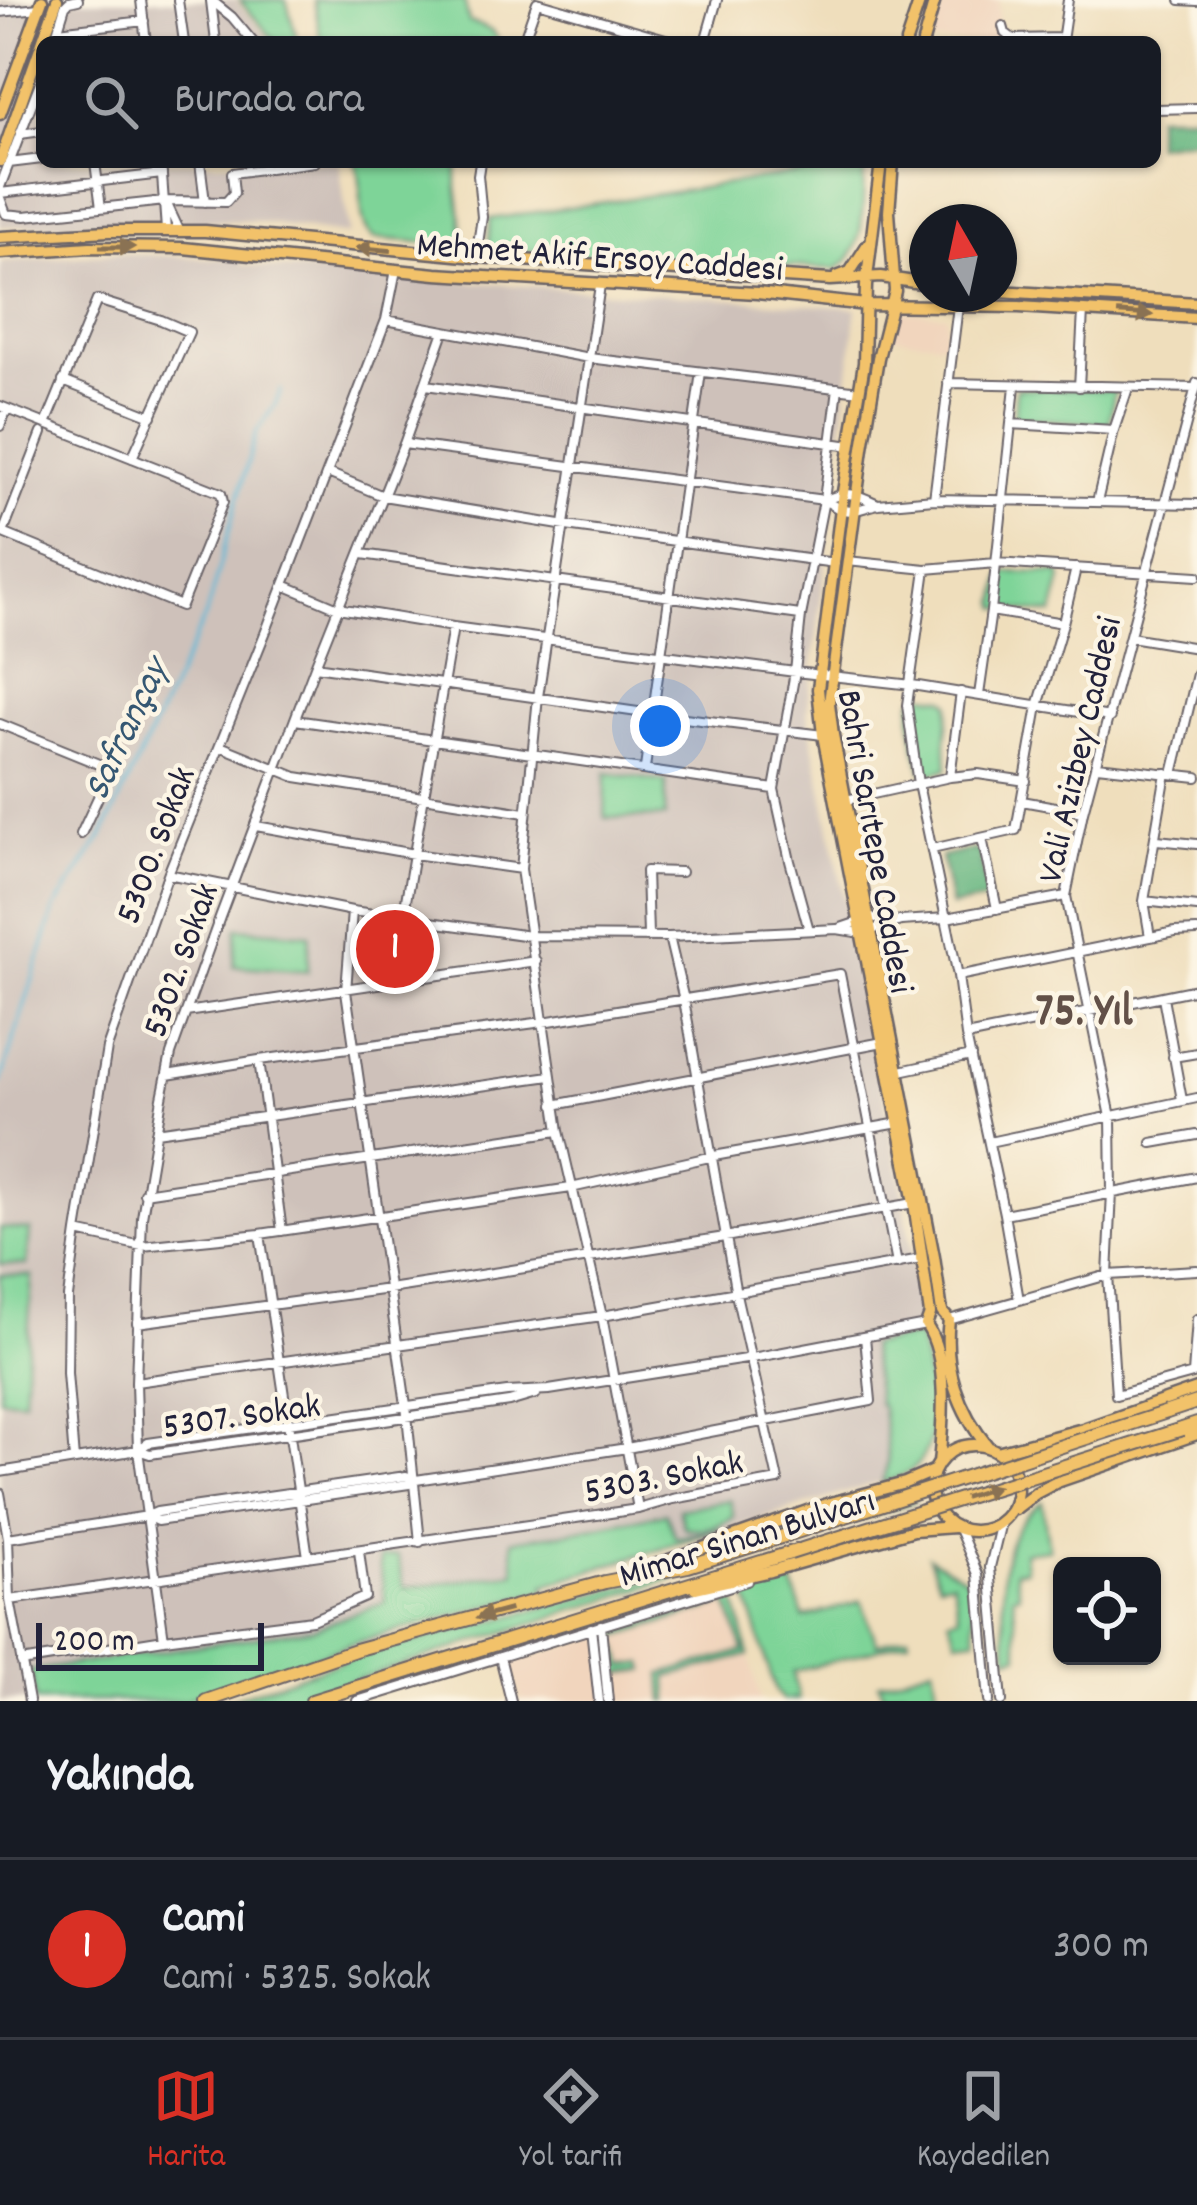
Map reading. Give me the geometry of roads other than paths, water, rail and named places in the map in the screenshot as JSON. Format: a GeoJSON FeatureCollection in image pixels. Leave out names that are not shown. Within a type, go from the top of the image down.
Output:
{"type":"FeatureCollection","features":[{"type":"Feature","properties":{"kind":"highway","name":"Mimar Sinan Bulvarı"},"geometry":{"type":"LineString","coordinates":[[206,1701],[356,1650],[605,1582],[688,1566],[1196,1403]]}},
{"type":"Feature","properties":{"kind":"highway","name":"Mimar Sinan Bulvarı"},"geometry":{"type":"LineString","coordinates":[[312,1701],[597,1622],[790,1553],[1197,1424]]}},
{"type":"Feature","properties":{"kind":"main road"},"geometry":{"type":"LineString","coordinates":[[45,36],[57,0]]}},
{"type":"Feature","properties":{"kind":"main road"},"geometry":{"type":"LineString","coordinates":[[909,36],[920,0]]}},
{"type":"Feature","properties":{"kind":"main road"},"geometry":{"type":"LineString","coordinates":[[924,36],[935,0]]}},
{"type":"Feature","properties":{"kind":"main road"},"geometry":{"type":"LineString","coordinates":[[0,114],[40,4]]}},
{"type":"Feature","properties":{"kind":"main road"},"geometry":{"type":"LineString","coordinates":[[4,162],[36,64]]}},
{"type":"Feature","properties":{"kind":"main road","name":"Bahri Sarıtepe Caddesi"},"geometry":{"type":"LineString","coordinates":[[850,493],[880,168]]}},
{"type":"Feature","properties":{"kind":"main road","name":"Bahri Sarıtepe Caddesi"},"geometry":{"type":"LineString","coordinates":[[893,168],[895,291],[850,493],[825,675],[921,1259],[961,1407],[993,1450]]}},
{"type":"Feature","properties":{"kind":"main road"},"geometry":{"type":"LineString","coordinates":[[830,280],[850,272],[860,260],[876,218]]}},
{"type":"Feature","properties":{"kind":"main road","name":"Mehmet Akif Ersoy Caddesi"},"geometry":{"type":"LineString","coordinates":[[0,237],[172,230],[476,257],[909,282]]}},
{"type":"Feature","properties":{"kind":"main road"},"geometry":{"type":"LineString","coordinates":[[891,240],[901,271],[909,279]]}},
{"type":"Feature","properties":{"kind":"main road","name":"Mehmet Akif Ersoy Caddesi"},"geometry":{"type":"LineString","coordinates":[[0,253],[184,248],[396,270],[909,306]]}},
{"type":"Feature","properties":{"kind":"main road"},"geometry":{"type":"LineString","coordinates":[[1017,291],[1197,303]]}},
{"type":"Feature","properties":{"kind":"main road","name":"Mehmet Akif Ersoy Caddesi"},"geometry":{"type":"LineString","coordinates":[[1017,308],[1197,318]]}},
{"type":"Feature","properties":{"kind":"main road","name":"Bahri Sarıtepe Caddesi"},"geometry":{"type":"LineString","coordinates":[[825,675],[818,689],[823,735],[899,1071],[938,1323],[944,1407],[937,1466]]}},
{"type":"Feature","properties":{"kind":"main road"},"geometry":{"type":"LineString","coordinates":[[993,1450],[1083,1429],[1197,1389]]}},
{"type":"Feature","properties":{"kind":"main road"},"geometry":{"type":"LineString","coordinates":[[597,1622],[914,1530],[986,1530],[1057,1482],[1197,1434]]}},
{"type":"Feature","properties":{"kind":"main road"},"geometry":{"type":"LineString","coordinates":[[605,1582],[827,1504],[905,1484],[962,1447],[980,1445],[1010,1464],[1016,1477],[1015,1504],[1004,1519]]}},
{"type":"Feature","properties":{"kind":"main road"},"geometry":{"type":"LineString","coordinates":[[937,1466],[932,1497],[943,1518],[957,1528]]}},
{"type":"Feature","properties":{"kind":"street"},"geometry":{"type":"LineString","coordinates":[[56,36],[65,6],[79,0]]}},
{"type":"Feature","properties":{"kind":"street"},"geometry":{"type":"LineString","coordinates":[[141,0],[145,36]]}},
{"type":"Feature","properties":{"kind":"street"},"geometry":{"type":"LineString","coordinates":[[178,0],[183,36]]}},
{"type":"Feature","properties":{"kind":"street"},"geometry":{"type":"LineString","coordinates":[[210,0],[215,36]]}},
{"type":"Feature","properties":{"kind":"street"},"geometry":{"type":"LineString","coordinates":[[210,0],[248,36]]}},
{"type":"Feature","properties":{"kind":"street"},"geometry":{"type":"LineString","coordinates":[[707,36],[717,0]]}},
{"type":"Feature","properties":{"kind":"street"},"geometry":{"type":"LineString","coordinates":[[1063,36],[1068,0]]}},
{"type":"Feature","properties":{"kind":"street"},"geometry":{"type":"LineString","coordinates":[[1180,0],[1197,1]]}},
{"type":"Feature","properties":{"kind":"street"},"geometry":{"type":"LineString","coordinates":[[525,36],[537,2],[655,36]]}},
{"type":"Feature","properties":{"kind":"street"},"geometry":{"type":"LineString","coordinates":[[0,12],[40,4]]}},
{"type":"Feature","properties":{"kind":"street"},"geometry":{"type":"LineString","coordinates":[[58,31],[144,21]]}},
{"type":"Feature","properties":{"kind":"street"},"geometry":{"type":"LineString","coordinates":[[1004,26],[1009,36]]}},
{"type":"Feature","properties":{"kind":"street"},"geometry":{"type":"LineString","coordinates":[[36,96],[4,162],[0,193],[6,214],[165,201],[226,202],[234,194],[232,168]]}},
{"type":"Feature","properties":{"kind":"street"},"geometry":{"type":"LineString","coordinates":[[1161,109],[1197,108]]}},
{"type":"Feature","properties":{"kind":"street"},"geometry":{"type":"LineString","coordinates":[[20,134],[36,132]]}},
{"type":"Feature","properties":{"kind":"street"},"geometry":{"type":"LineString","coordinates":[[4,162],[36,159]]}},
{"type":"Feature","properties":{"kind":"street"},"geometry":{"type":"LineString","coordinates":[[96,168],[101,208]]}},
{"type":"Feature","properties":{"kind":"street"},"geometry":{"type":"LineString","coordinates":[[162,168],[172,230]]}},
{"type":"Feature","properties":{"kind":"street"},"geometry":{"type":"LineString","coordinates":[[201,168],[206,202]]}},
{"type":"Feature","properties":{"kind":"street"},"geometry":{"type":"LineString","coordinates":[[232,173],[270,168]]}},
{"type":"Feature","properties":{"kind":"street"},"geometry":{"type":"LineString","coordinates":[[476,257],[482,217],[479,168]]}},
{"type":"Feature","properties":{"kind":"street"},"geometry":{"type":"LineString","coordinates":[[0,193],[162,173]]}},
{"type":"Feature","properties":{"kind":"street","name":"5300. Sokak"},"geometry":{"type":"LineString","coordinates":[[74,1460],[67,1373],[68,1298],[107,1048],[168,874],[386,320],[396,270]]}},
{"type":"Feature","properties":{"kind":"street"},"geometry":{"type":"LineString","coordinates":[[600,285],[538,697],[520,868],[554,1105],[602,1316],[638,1509]]}},
{"type":"Feature","properties":{"kind":"street"},"geometry":{"type":"LineString","coordinates":[[0,426],[4,407],[44,429],[221,493],[223,502],[181,606],[3,533],[44,429],[63,381],[98,300],[189,332],[132,458]]}},
{"type":"Feature","properties":{"kind":"street"},"geometry":{"type":"LineString","coordinates":[[1078,387],[1083,311]]}},
{"type":"Feature","properties":{"kind":"street"},"geometry":{"type":"LineString","coordinates":[[934,499],[957,312]]}},
{"type":"Feature","properties":{"kind":"street"},"geometry":{"type":"LineString","coordinates":[[386,320],[590,358],[860,391]]}},
{"type":"Feature","properties":{"kind":"street","name":"5302. Sokak"},"geometry":{"type":"LineString","coordinates":[[164,1639],[138,1450],[136,1323],[144,1193],[166,1075],[276,767],[445,331]]}},
{"type":"Feature","properties":{"kind":"street"},"geometry":{"type":"LineString","coordinates":[[645,768],[701,372]]}},
{"type":"Feature","properties":{"kind":"street"},"geometry":{"type":"LineString","coordinates":[[63,381],[152,416]]}},
{"type":"Feature","properties":{"kind":"street"},"geometry":{"type":"LineString","coordinates":[[947,383],[1196,387]]}},
{"type":"Feature","properties":{"kind":"street"},"geometry":{"type":"LineString","coordinates":[[426,385],[851,446]]}},
{"type":"Feature","properties":{"kind":"street"},"geometry":{"type":"LineString","coordinates":[[980,694],[1015,386]]}},
{"type":"Feature","properties":{"kind":"street","name":"Vali Azizbey Caddesi"},"geometry":{"type":"LineString","coordinates":[[1196,387],[1083,812],[1066,896],[1111,1117],[1108,1275],[1116,1395],[1192,1374],[1197,1319]]}},
{"type":"Feature","properties":{"kind":"street"},"geometry":{"type":"LineString","coordinates":[[809,930],[774,788],[824,500],[838,388]]}},
{"type":"Feature","properties":{"kind":"street"},"geometry":{"type":"LineString","coordinates":[[1097,502],[1128,388]]}},
{"type":"Feature","properties":{"kind":"street"},"geometry":{"type":"LineString","coordinates":[[1011,424],[1114,430]]}},
{"type":"Feature","properties":{"kind":"street"},"geometry":{"type":"LineString","coordinates":[[404,444],[824,500],[847,511],[934,499],[1197,504]]}},
{"type":"Feature","properties":{"kind":"street"},"geometry":{"type":"LineString","coordinates":[[328,473],[383,496],[813,559],[926,568],[996,563],[1197,576]]}},
{"type":"Feature","properties":{"kind":"street"},"geometry":{"type":"LineString","coordinates":[[824,500],[850,493],[878,504]]}},
{"type":"Feature","properties":{"kind":"street"},"geometry":{"type":"LineString","coordinates":[[362,554],[801,616]]}},
{"type":"Feature","properties":{"kind":"street"},"geometry":{"type":"LineString","coordinates":[[926,568],[907,705],[918,784],[1019,1300]]}},
{"type":"Feature","properties":{"kind":"street"},"geometry":{"type":"LineString","coordinates":[[932,849],[1016,830],[1038,706],[1076,568]]}},
{"type":"Feature","properties":{"kind":"street"},"geometry":{"type":"LineString","coordinates":[[284,585],[338,608],[452,627],[980,694],[1110,717]]}},
{"type":"Feature","properties":{"kind":"street"},"geometry":{"type":"LineString","coordinates":[[991,611],[1063,623]]}},
{"type":"Feature","properties":{"kind":"street"},"geometry":{"type":"LineString","coordinates":[[403,918],[452,627]]}},
{"type":"Feature","properties":{"kind":"street"},"geometry":{"type":"LineString","coordinates":[[1130,637],[1197,648]]}},
{"type":"Feature","properties":{"kind":"street"},"geometry":{"type":"LineString","coordinates":[[315,666],[823,735]]}},
{"type":"Feature","properties":{"kind":"street"},"geometry":{"type":"LineString","coordinates":[[1150,937],[1144,901],[1169,774],[1192,715],[1197,674]]}},
{"type":"Feature","properties":{"kind":"street"},"geometry":{"type":"LineString","coordinates":[[950,777],[961,692]]}},
{"type":"Feature","properties":{"kind":"street"},"geometry":{"type":"LineString","coordinates":[[295,721],[774,788]]}},
{"type":"Feature","properties":{"kind":"street"},"geometry":{"type":"LineString","coordinates":[[0,724],[106,766],[107,778],[81,834]]}},
{"type":"Feature","properties":{"kind":"street"},"geometry":{"type":"LineString","coordinates":[[220,746],[296,777],[525,813]]}},
{"type":"Feature","properties":{"kind":"street"},"geometry":{"type":"LineString","coordinates":[[1097,766],[1197,777]]}},
{"type":"Feature","properties":{"kind":"street"},"geometry":{"type":"LineString","coordinates":[[846,800],[950,777],[979,774],[1026,781]]}},
{"type":"Feature","properties":{"kind":"street"},"geometry":{"type":"LineString","coordinates":[[1022,801],[1083,812]]}},
{"type":"Feature","properties":{"kind":"street"},"geometry":{"type":"LineString","coordinates":[[256,826],[520,868]]}},
{"type":"Feature","properties":{"kind":"street"},"geometry":{"type":"LineString","coordinates":[[982,838],[997,909]]}},
{"type":"Feature","properties":{"kind":"street"},"geometry":{"type":"LineString","coordinates":[[1156,840],[1197,844]]}},
{"type":"Feature","properties":{"kind":"street"},"geometry":{"type":"LineString","coordinates":[[648,935],[646,871],[681,872]]}},
{"type":"Feature","properties":{"kind":"street"},"geometry":{"type":"LineString","coordinates":[[168,874],[352,911],[530,936],[669,937],[837,929],[946,918],[1066,896]]}},
{"type":"Feature","properties":{"kind":"street"},"geometry":{"type":"LineString","coordinates":[[1144,901],[1197,907]]}},
{"type":"Feature","properties":{"kind":"street"},"geometry":{"type":"LineString","coordinates":[[352,911],[346,991],[416,1480],[420,1542]]}},
{"type":"Feature","properties":{"kind":"street"},"geometry":{"type":"LineString","coordinates":[[958,976],[1197,931]]}},
{"type":"Feature","properties":{"kind":"street","name":"5303. Sokak"},"geometry":{"type":"LineString","coordinates":[[10,1600],[638,1509],[778,1480],[736,1294],[685,1000],[669,937]]}},
{"type":"Feature","properties":{"kind":"street"},"geometry":{"type":"LineString","coordinates":[[186,1012],[536,961]]}},
{"type":"Feature","properties":{"kind":"street"},"geometry":{"type":"LineString","coordinates":[[166,1075],[840,974],[897,1264]]}},
{"type":"Feature","properties":{"kind":"street"},"geometry":{"type":"LineString","coordinates":[[966,1036],[1197,989]]}},
{"type":"Feature","properties":{"kind":"street"},"geometry":{"type":"LineString","coordinates":[[1163,997],[1181,1100]]}},
{"type":"Feature","properties":{"kind":"street"},"geometry":{"type":"LineString","coordinates":[[554,1105],[883,1042]]}},
{"type":"Feature","properties":{"kind":"street"},"geometry":{"type":"LineString","coordinates":[[1173,1057],[1197,1053]]}},
{"type":"Feature","properties":{"kind":"street"},"geometry":{"type":"LineString","coordinates":[[899,1071],[971,1056]]}},
{"type":"Feature","properties":{"kind":"street"},"geometry":{"type":"LineString","coordinates":[[259,1060],[283,1231]]}},
{"type":"Feature","properties":{"kind":"street"},"geometry":{"type":"LineString","coordinates":[[156,1132],[550,1076]]}},
{"type":"Feature","properties":{"kind":"street"},"geometry":{"type":"LineString","coordinates":[[988,1142],[1197,1097]]}},
{"type":"Feature","properties":{"kind":"street"},"geometry":{"type":"LineString","coordinates":[[76,1232],[142,1246],[283,1231],[571,1188],[899,1123]]}},
{"type":"Feature","properties":{"kind":"street"},"geometry":{"type":"LineString","coordinates":[[144,1193],[559,1131]]}},
{"type":"Feature","properties":{"kind":"street"},"geometry":{"type":"LineString","coordinates":[[1152,1143],[1197,1135]]}},
{"type":"Feature","properties":{"kind":"street"},"geometry":{"type":"LineString","coordinates":[[1004,1214],[1197,1177]]}},
{"type":"Feature","properties":{"kind":"street"},"geometry":{"type":"LineString","coordinates":[[136,1323],[389,1289],[914,1203]]}},
{"type":"Feature","properties":{"kind":"street"},"geometry":{"type":"LineString","coordinates":[[260,1234],[308,1557]]}},
{"type":"Feature","properties":{"kind":"street"},"geometry":{"type":"LineString","coordinates":[[136,1382],[602,1316],[921,1259]]}},
{"type":"Feature","properties":{"kind":"street","name":"5307. Sokak"},"geometry":{"type":"LineString","coordinates":[[138,1450],[148,1443],[287,1422],[509,1402],[549,1390],[938,1323],[1108,1275],[1197,1270]]}},
{"type":"Feature","properties":{"kind":"street"},"geometry":{"type":"LineString","coordinates":[[8,1538],[410,1484],[871,1401],[865,1337]]}},
{"type":"Feature","properties":{"kind":"street","name":"5307. Sokak"},"geometry":{"type":"LineString","coordinates":[[138,1450],[150,1454],[290,1434],[406,1411]]}},
{"type":"Feature","properties":{"kind":"street"},"geometry":{"type":"LineString","coordinates":[[0,1472],[138,1450]]}},
{"type":"Feature","properties":{"kind":"street"},"geometry":{"type":"LineString","coordinates":[[0,1493],[8,1538],[10,1600],[29,1701]]}},
{"type":"Feature","properties":{"kind":"street"},"geometry":{"type":"LineString","coordinates":[[1002,1701],[991,1567],[1004,1519]]}},
{"type":"Feature","properties":{"kind":"street"},"geometry":{"type":"LineString","coordinates":[[957,1528],[978,1574],[989,1701]]}},
{"type":"Feature","properties":{"kind":"street"},"geometry":{"type":"LineString","coordinates":[[21,1662],[312,1620],[365,1598],[359,1551]]}},
{"type":"Feature","properties":{"kind":"street"},"geometry":{"type":"LineString","coordinates":[[357,1701],[597,1622],[599,1701]]}},
{"type":"Feature","properties":{"kind":"street"},"geometry":{"type":"LineString","coordinates":[[500,1657],[511,1701]]}},
{"type":"Feature","properties":{"kind":"street"},"geometry":{"type":"LineString","coordinates":[[601,1682],[608,1701]]}},
{"type":"Feature","properties":{"kind":"waterway","name":"Safrançay"},"geometry":{"type":"LineString","coordinates":[[0,1084],[55,908],[102,837],[206,615],[256,432],[281,390]]}},
{"type":"Feature","properties":{"kind":"place","name":"Cami"},"geometry":{"type":"Point","coordinates":[395,949]}},
{"type":"Feature","properties":{"kind":"district","name":"75. Yıl"},"geometry":{"type":"Point","coordinates":[1084,1007]}}]}
